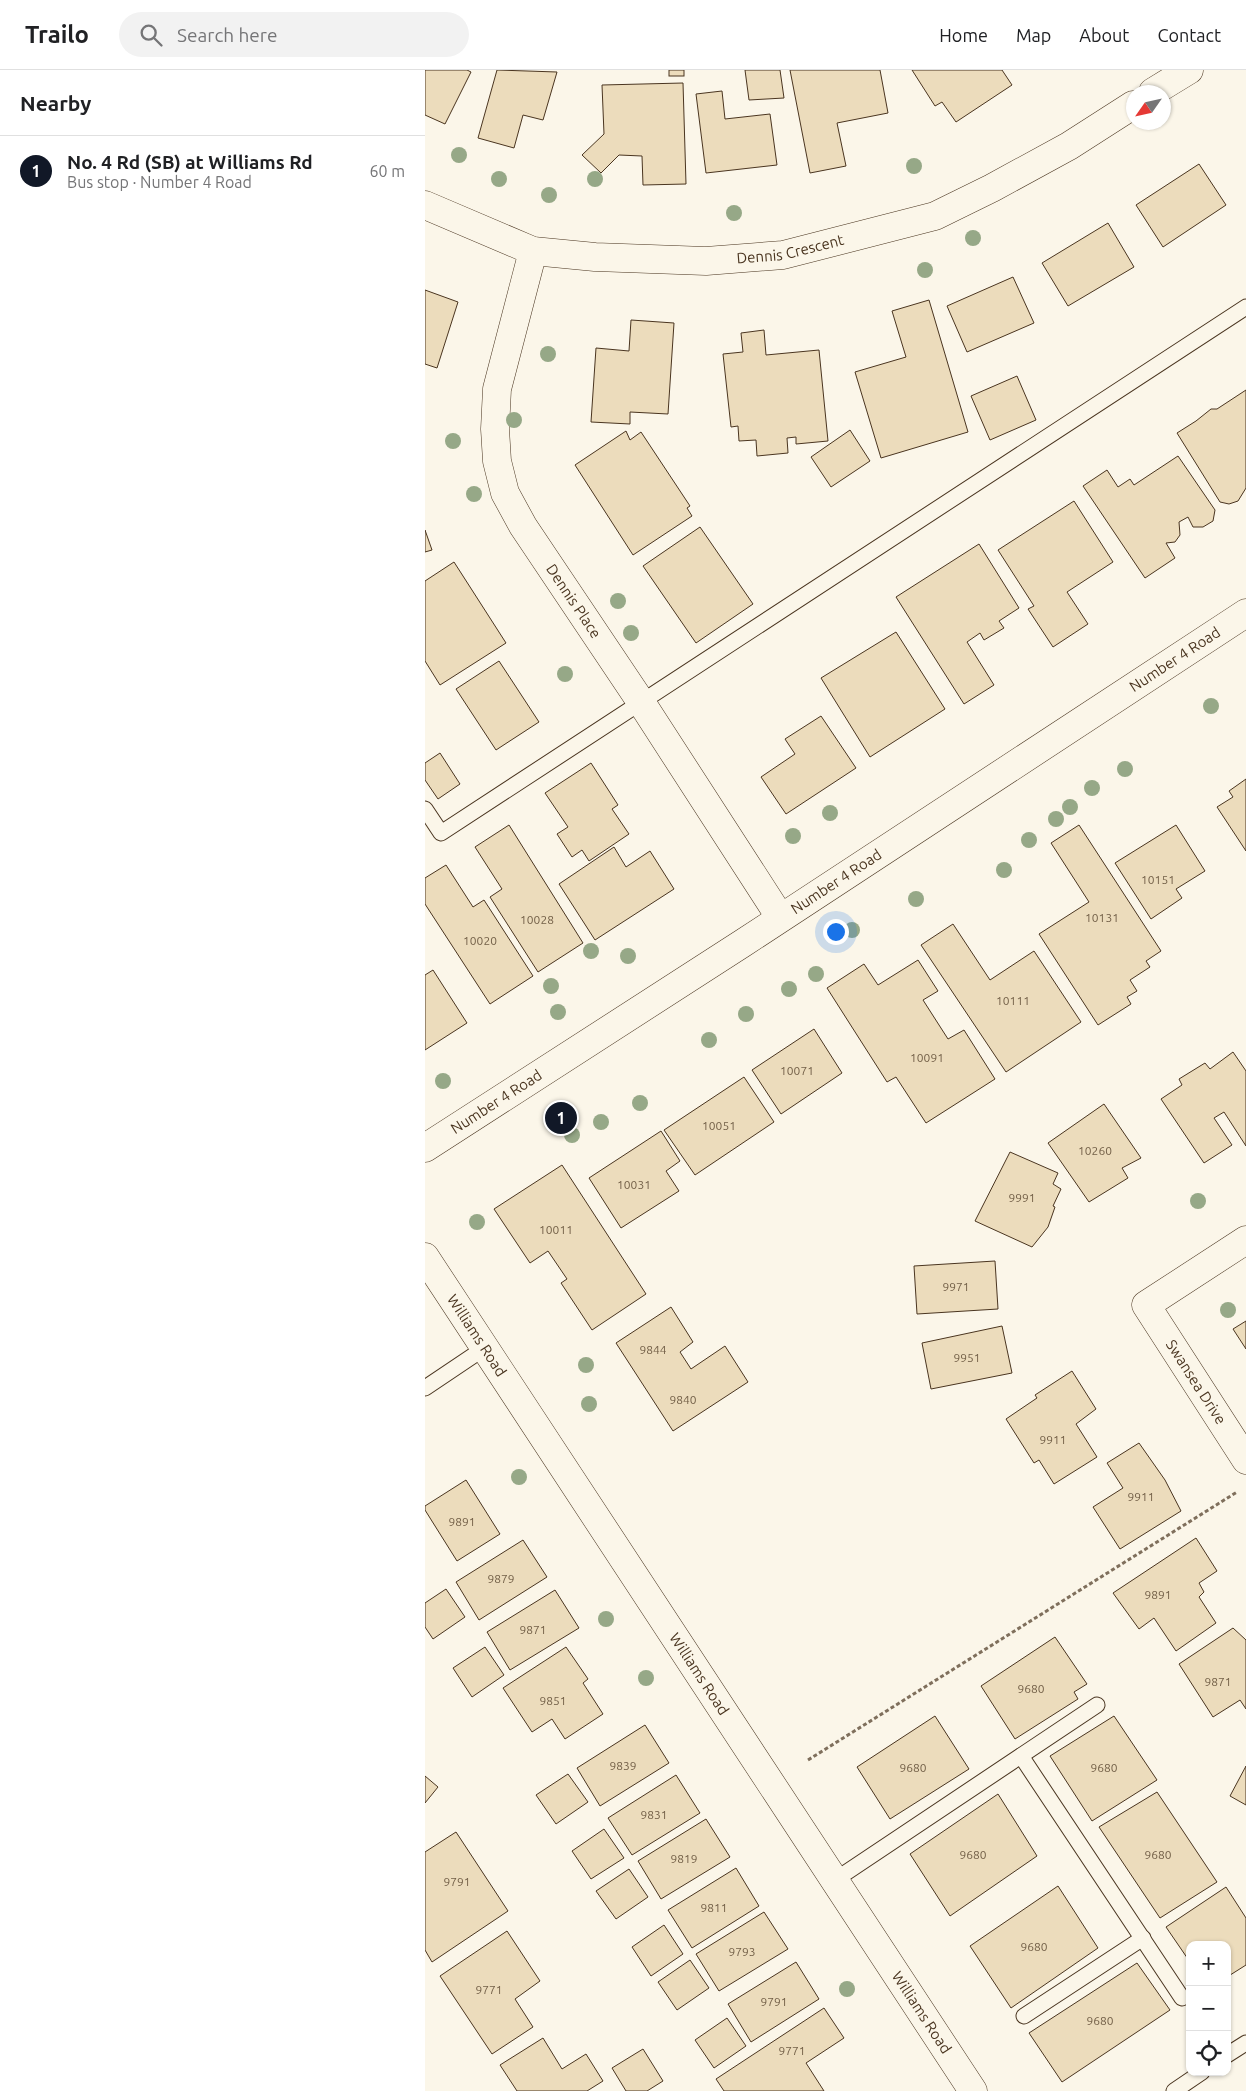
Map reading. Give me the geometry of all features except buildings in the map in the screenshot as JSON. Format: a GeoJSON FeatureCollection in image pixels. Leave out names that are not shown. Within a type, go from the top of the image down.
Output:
{"type":"FeatureCollection","features":[{"type":"Feature","properties":{"kind":"street"},"geometry":{"type":"LineString","coordinates":[[1164,85],[1189,70]]}},
{"type":"Feature","properties":{"kind":"street","name":"Dennis Crescent"},"geometry":{"type":"LineString","coordinates":[[425,205],[533,251],[706,261],[783,255],[935,216],[993,188],[1069,146],[1126,109]]}},
{"type":"Feature","properties":{"kind":"street","name":"Dennis Place"},"geometry":{"type":"LineString","coordinates":[[533,251],[497,389],[495,429],[497,461],[505,493],[523,526],[641,702],[780,917]]}},
{"type":"Feature","properties":{"kind":"street","name":"Number 4 Road"},"geometry":{"type":"LineString","coordinates":[[425,1148],[1246,613]]}},
{"type":"Feature","properties":{"kind":"street","name":"Swansea Drive"},"geometry":{"type":"LineString","coordinates":[[1246,1240],[1146,1305],[1246,1460]]}},
{"type":"Feature","properties":{"kind":"street","name":"Williams Road"},"geometry":{"type":"LineString","coordinates":[[425,1256],[973,2091]]}},
{"type":"Feature","properties":{"kind":"lane"},"geometry":{"type":"LineString","coordinates":[[425,809],[441,833],[1246,308]]}},
{"type":"Feature","properties":{"kind":"lane"},"geometry":{"type":"LineString","coordinates":[[425,1388],[485,1347]]}},
{"type":"Feature","properties":{"kind":"lane"},"geometry":{"type":"LineString","coordinates":[[835,1880],[1097,1706]]}},
{"type":"Feature","properties":{"kind":"lane"},"geometry":{"type":"LineString","coordinates":[[1021,1756],[1182,1998]]}},
{"type":"Feature","properties":{"kind":"lane"},"geometry":{"type":"LineString","coordinates":[[1024,2016],[1143,1938]]}},
{"type":"Feature","properties":{"kind":"lane"},"geometry":{"type":"LineString","coordinates":[[1231,2052],[1246,2043]]}},
{"type":"Feature","properties":{"kind":"lane"},"geometry":{"type":"LineString","coordinates":[[1174,2091],[1196,2076]]}},
{"type":"Feature","properties":{"kind":"path"},"geometry":{"type":"LineString","coordinates":[[808,1760],[1241,1489]]}},
{"type":"Feature","properties":{"kind":"place","name":"No. 4 Rd (SB) at Williams Rd"},"geometry":{"type":"Point","coordinates":[561,1118]}}]}
